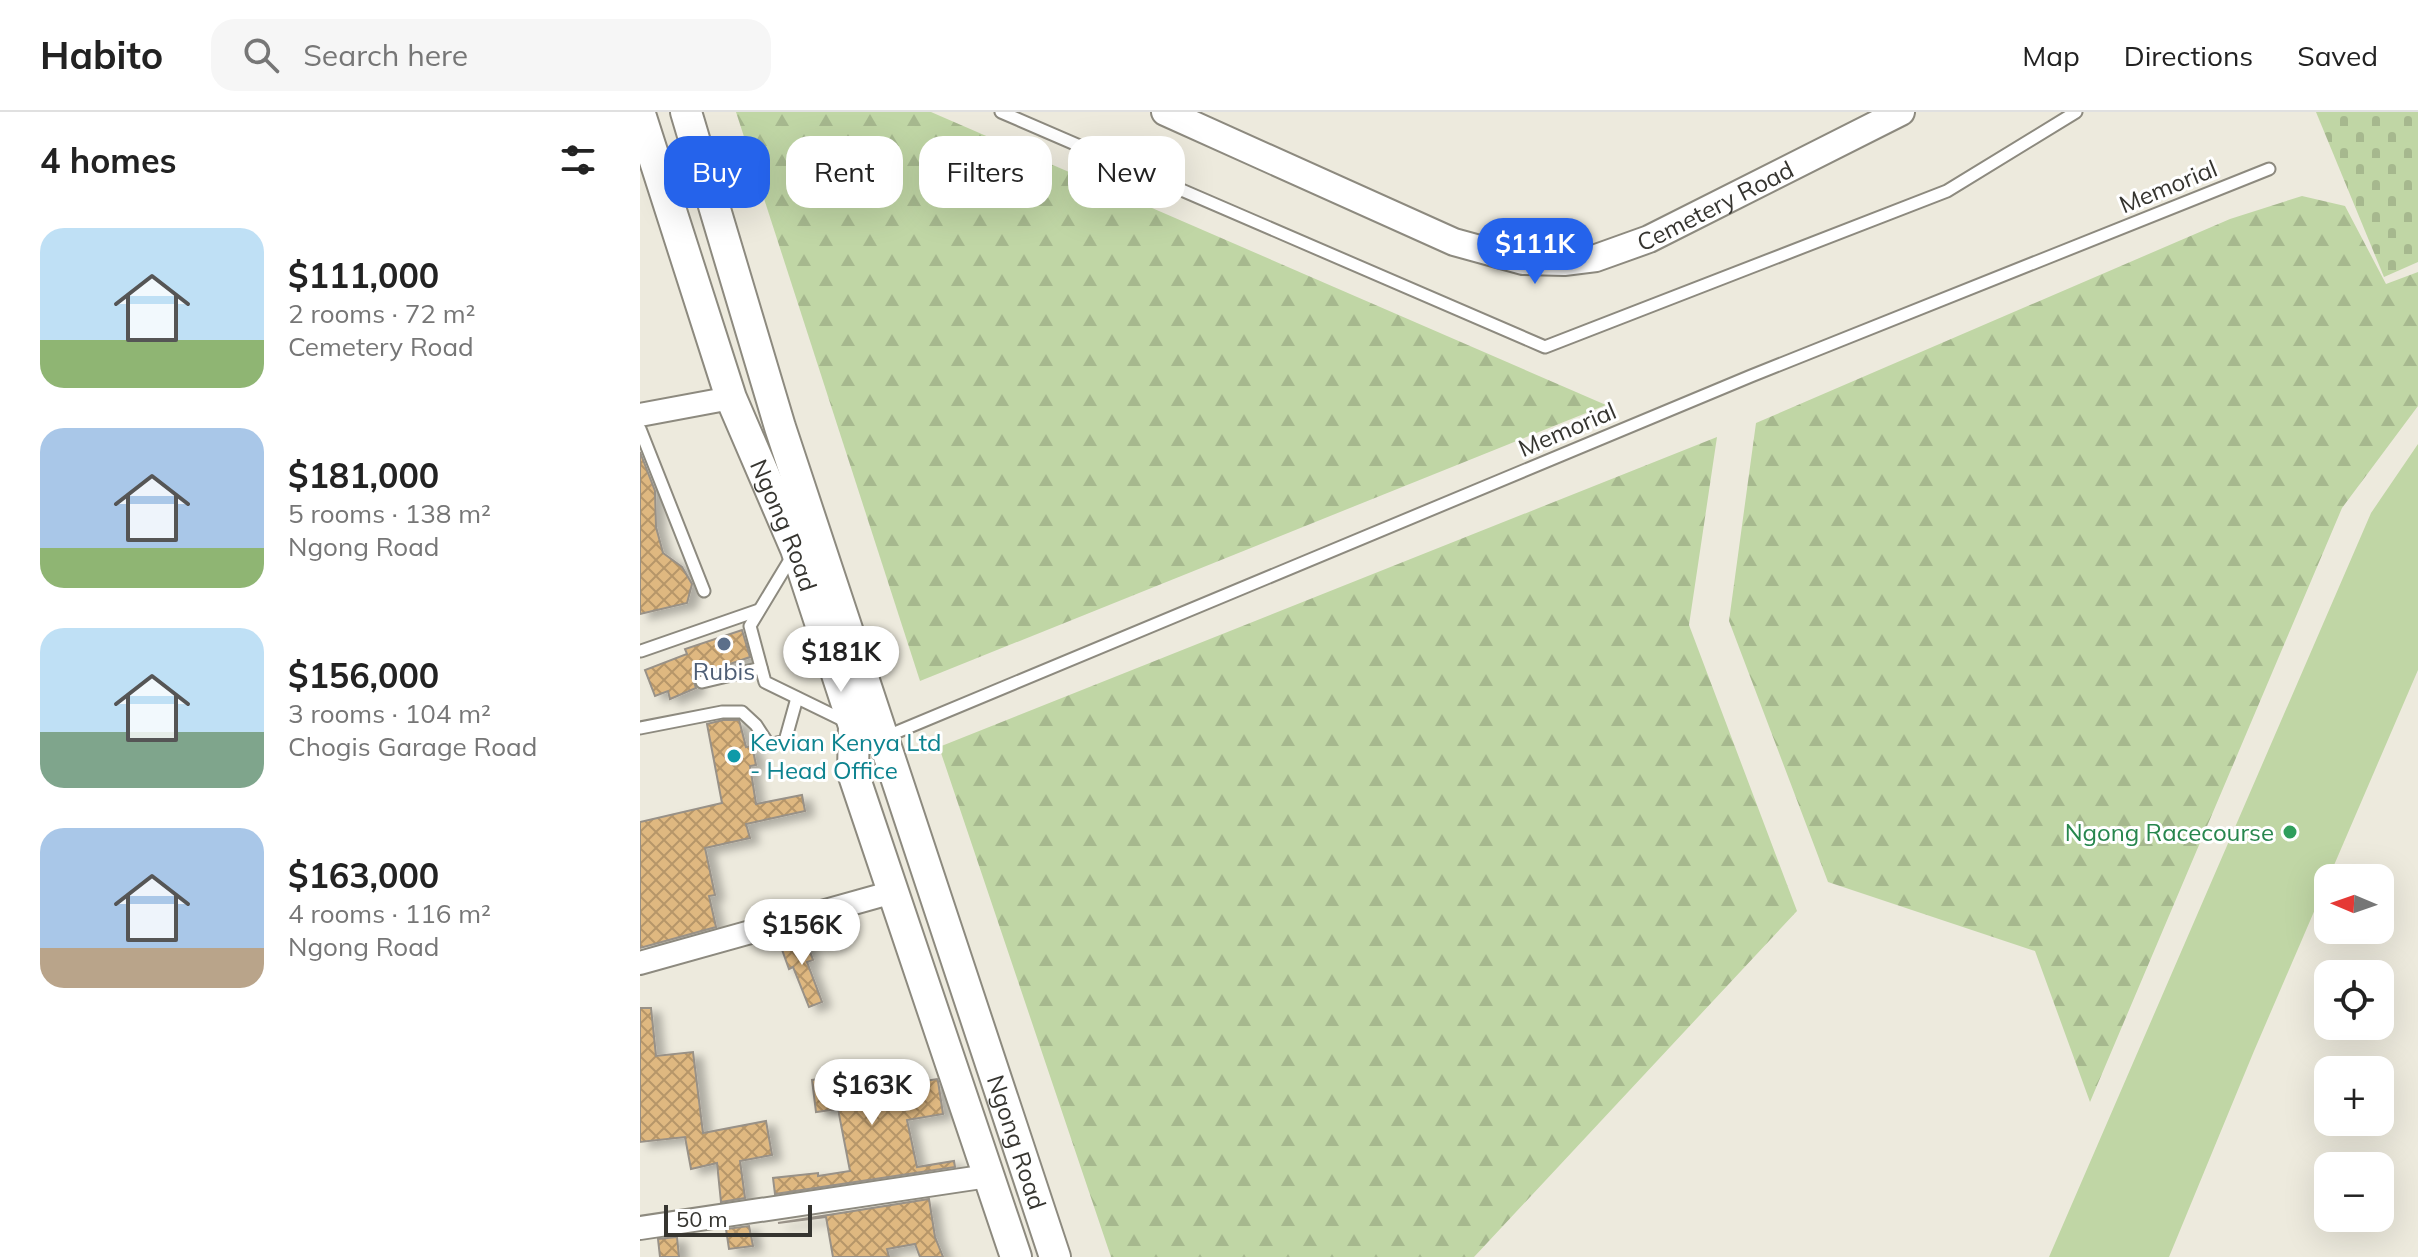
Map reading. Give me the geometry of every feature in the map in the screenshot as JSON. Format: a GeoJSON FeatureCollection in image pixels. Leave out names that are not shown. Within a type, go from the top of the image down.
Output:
{"type":"FeatureCollection","features":[{"type":"Feature","properties":{"kind":"main road","name":"Ngong Road"},"geometry":{"type":"LineString","coordinates":[[686,112],[780,427],[1055,1257]]}},
{"type":"Feature","properties":{"kind":"main road","name":"Ngong Road"},"geometry":{"type":"LineString","coordinates":[[640,114],[731,398],[796,549],[854,726],[853,773],[1016,1257]]}},
{"type":"Feature","properties":{"kind":"street","name":"Cemetery Road"},"geometry":{"type":"LineString","coordinates":[[1165,112],[1454,242],[1523,261],[1564,262],[1596,258],[1649,239],[1901,112]]}},
{"type":"Feature","properties":{"kind":"street"},"geometry":{"type":"LineString","coordinates":[[640,415],[731,398]]}},
{"type":"Feature","properties":{"kind":"street"},"geometry":{"type":"LineString","coordinates":[[640,963],[893,892]]}},
{"type":"Feature","properties":{"kind":"street"},"geometry":{"type":"LineString","coordinates":[[640,1228],[988,1176]]}},
{"type":"Feature","properties":{"kind":"lane"},"geometry":{"type":"LineString","coordinates":[[1001,112],[1545,347],[1947,191],[2076,112]]}},
{"type":"Feature","properties":{"kind":"lane","name":"Memorial"},"geometry":{"type":"LineString","coordinates":[[885,737],[1751,376],[2269,169]]}},
{"type":"Feature","properties":{"kind":"lane"},"geometry":{"type":"LineString","coordinates":[[640,429],[704,591]]}},
{"type":"Feature","properties":{"kind":"lane"},"geometry":{"type":"LineString","coordinates":[[796,549],[750,626],[765,682],[854,726]]}},
{"type":"Feature","properties":{"kind":"lane"},"geometry":{"type":"LineString","coordinates":[[641,651],[759,610]]}},
{"type":"Feature","properties":{"kind":"lane"},"geometry":{"type":"LineString","coordinates":[[702,682],[761,668]]}},
{"type":"Feature","properties":{"kind":"lane"},"geometry":{"type":"LineString","coordinates":[[640,728],[722,712],[742,712],[756,725],[769,745],[785,741],[797,698]]}},
{"type":"Feature","properties":{"kind":"green space"},"geometry":{"type":"Polygon","coordinates":[[[736,112],[931,112],[986,136],[919,136],[919,208],[1052,208],[1052,165],[1068,171],[1068,208],[1152,208],[1606,405],[920,681],[767,208],[770,208],[770,136],[744,136],[736,112]]]}},
{"type":"Feature","properties":{"kind":"green space"},"geometry":{"type":"Polygon","coordinates":[[[2316,112],[2418,112],[2418,262],[2384,277],[2316,112]]]}},
{"type":"Feature","properties":{"kind":"green space"},"geometry":{"type":"Polygon","coordinates":[[[2302,196],[2345,206],[2386,284],[2418,272],[2418,406],[2342,508],[2090,1102],[2035,951],[1828,882],[1729,621],[1756,423],[2230,219],[2302,196]]]}},
{"type":"Feature","properties":{"kind":"green space"},"geometry":{"type":"Polygon","coordinates":[[[1717,437],[1689,625],[1797,911],[1474,1257],[1111,1257],[939,747],[1717,437]]]}},
{"type":"Feature","properties":{"kind":"green space","name":"Ngong Racecourse"},"geometry":{"type":"Polygon","coordinates":[[[2418,444],[2418,670],[2334,864],[2314,864],[2314,912],[2169,1257],[2049,1257],[2371,513],[2418,444]]]}},
{"type":"Feature","properties":{"kind":"building"},"geometry":{"type":"Polygon","coordinates":[[[640,452],[655,491],[656,527],[663,553],[682,567],[692,584],[687,603],[640,614],[640,452]]]}},
{"type":"Feature","properties":{"kind":"building"},"geometry":{"type":"Polygon","coordinates":[[[742,630],[750,657],[692,677],[696,688],[670,699],[668,691],[655,696],[645,670],[687,654],[685,649],[742,630]]]}},
{"type":"Feature","properties":{"kind":"building"},"geometry":{"type":"Polygon","coordinates":[[[739,720],[746,747],[752,746],[756,765],[750,766],[756,804],[802,795],[805,811],[746,824],[750,838],[705,848],[715,895],[709,896],[716,927],[640,948],[640,822],[722,803],[707,724],[739,720]]]}},
{"type":"Feature","properties":{"kind":"building"},"geometry":{"type":"Polygon","coordinates":[[[804,935],[813,960],[807,962],[822,1002],[809,1007],[780,944],[804,935]]]}},
{"type":"Feature","properties":{"kind":"building"},"geometry":{"type":"Polygon","coordinates":[[[640,1008],[651,1008],[656,1056],[693,1052],[703,1133],[766,1121],[772,1155],[740,1161],[745,1198],[721,1202],[717,1163],[691,1169],[685,1137],[640,1142],[640,1008]]]}},
{"type":"Feature","properties":{"kind":"building"},"geometry":{"type":"Polygon","coordinates":[[[898,1071],[900,1085],[938,1081],[943,1114],[907,1120],[917,1167],[954,1161],[955,1167],[775,1194],[773,1178],[850,1171],[838,1109],[816,1112],[812,1080],[898,1071]]]}},
{"type":"Feature","properties":{"kind":"building"},"geometry":{"type":"Polygon","coordinates":[[[929,1199],[935,1237],[943,1257],[920,1257],[915,1244],[887,1249],[889,1257],[833,1257],[826,1217],[778,1223],[929,1199]]]}},
{"type":"Feature","properties":{"kind":"building"},"geometry":{"type":"Polygon","coordinates":[[[749,1226],[753,1246],[729,1249],[726,1229],[749,1226]]]}},
{"type":"Feature","properties":{"kind":"building"},"geometry":{"type":"Polygon","coordinates":[[[677,1237],[679,1257],[660,1257],[658,1239],[677,1237]]]}},
{"type":"Feature","properties":{"kind":"place","name":"Rubis"},"geometry":{"type":"Point","coordinates":[724,644]}},
{"type":"Feature","properties":{"kind":"place","name":"Kevian Kenya Ltd - Head Office"},"geometry":{"type":"Point","coordinates":[734,756]}},
{"type":"Feature","properties":{"kind":"place","name":"Ngong Racecourse"},"geometry":{"type":"Point","coordinates":[2290,832]}}]}
